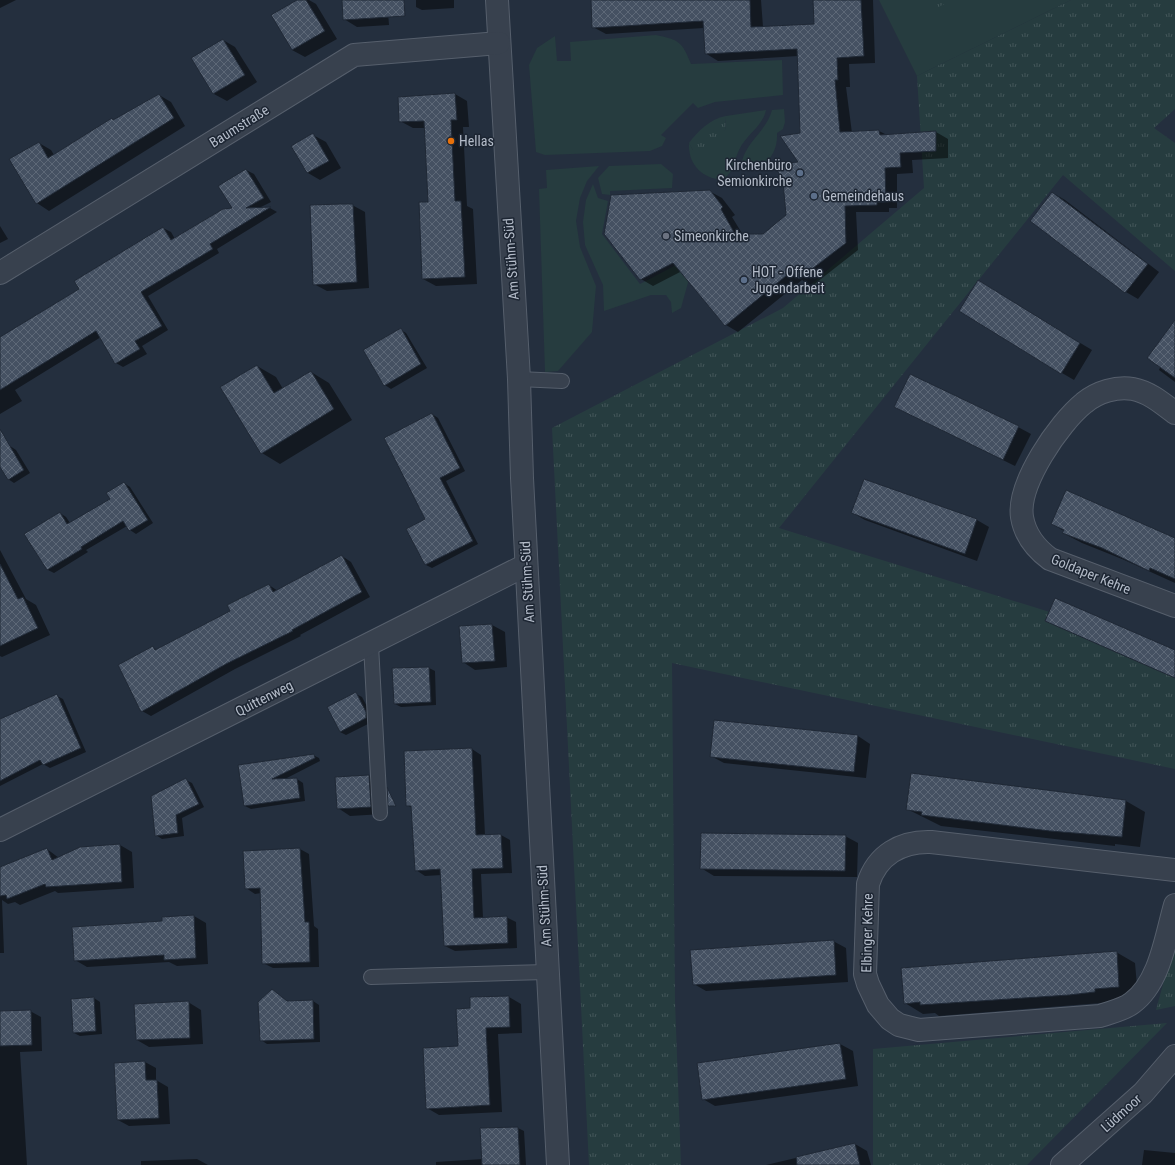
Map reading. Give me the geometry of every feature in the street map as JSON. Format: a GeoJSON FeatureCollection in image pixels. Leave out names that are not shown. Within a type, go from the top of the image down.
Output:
{"type":"FeatureCollection","features":[{"type":"Feature","properties":{"kind":"street","name":"Am Stühm-Süd"},"geometry":{"type":"LineString","coordinates":[[497,0],[498,43],[519,379],[526,565],[558,1165]]}},
{"type":"Feature","properties":{"kind":"street","name":"Baumstraße"},"geometry":{"type":"LineString","coordinates":[[0,273],[354,55],[498,43]]}},
{"type":"Feature","properties":{"kind":"street","name":"Goldaper Kehre"},"geometry":{"type":"LineString","coordinates":[[1175,413],[1153,396],[1133,389],[1111,390],[1084,403],[1058,432],[1042,455],[1025,488],[1022,516],[1027,535],[1039,551],[1050,559],[1175,606]]}},
{"type":"Feature","properties":{"kind":"street","name":"Quittenweg"},"geometry":{"type":"LineString","coordinates":[[0,830],[371,645],[526,565]]}},
{"type":"Feature","properties":{"kind":"street","name":"Elbinger Kehre"},"geometry":{"type":"LineString","coordinates":[[1175,870],[931,842],[902,846],[894,849],[880,862],[868,884],[865,974],[872,995],[884,1014],[899,1026],[919,1030],[1100,1016],[1121,1009],[1132,1003],[1148,986],[1155,973],[1175,905]]}},
{"type":"Feature","properties":{"kind":"street","name":"Lüdmoor"},"geometry":{"type":"LineString","coordinates":[[1062,1165],[1144,1093],[1175,1056]]}},
{"type":"Feature","properties":{"kind":"lane"},"geometry":{"type":"LineString","coordinates":[[519,379],[562,380]]}},
{"type":"Feature","properties":{"kind":"lane"},"geometry":{"type":"LineString","coordinates":[[371,645],[380,813]]}},
{"type":"Feature","properties":{"kind":"lane"},"geometry":{"type":"LineString","coordinates":[[371,978],[548,972]]}},
{"type":"Feature","properties":{"kind":"green space"},"geometry":{"type":"Polygon","coordinates":[[[879,0],[1071,0],[917,76],[879,0]]]}},
{"type":"Feature","properties":{"kind":"green space"},"geometry":{"type":"Polygon","coordinates":[[[929,0],[953,0],[934,9],[929,0]]]}},
{"type":"Feature","properties":{"kind":"green space"},"geometry":{"type":"Polygon","coordinates":[[[1071,0],[1175,0],[1175,109],[1154,128],[1175,143],[1175,271],[1063,175],[779,528],[1175,651],[1175,769],[672,663],[675,1001],[681,1165],[589,1165],[552,428],[783,308],[924,188],[917,76],[1071,0]]]}},
{"type":"Feature","properties":{"kind":"green space"},"geometry":{"type":"Polygon","coordinates":[[[656,35],[679,43],[685,51],[691,64],[782,60],[783,95],[715,102],[698,108],[693,103],[661,135],[666,138],[662,146],[650,151],[545,155],[536,152],[529,65],[537,48],[555,36],[557,61],[571,61],[570,42],[656,35]]]}},
{"type":"Feature","properties":{"kind":"green space"},"geometry":{"type":"Polygon","coordinates":[[[784,109],[785,122],[783,129],[777,133],[776,145],[772,155],[761,167],[756,170],[747,168],[742,161],[748,147],[766,124],[772,110],[784,109]]]}},
{"type":"Feature","properties":{"kind":"green space"},"geometry":{"type":"Polygon","coordinates":[[[766,110],[762,121],[739,150],[731,172],[723,180],[715,179],[698,169],[691,158],[689,143],[693,150],[725,130],[726,116],[766,110]]]}},
{"type":"Feature","properties":{"kind":"green space"},"geometry":{"type":"Polygon","coordinates":[[[726,116],[725,130],[710,150],[699,154],[693,150],[689,143],[696,134],[715,120],[726,116]]]}},
{"type":"Feature","properties":{"kind":"green space"},"geometry":{"type":"Polygon","coordinates":[[[661,164],[673,174],[672,188],[610,191],[610,195],[602,194],[598,178],[609,166],[661,164]]]}},
{"type":"Feature","properties":{"kind":"green space"},"geometry":{"type":"Polygon","coordinates":[[[599,166],[587,181],[580,198],[576,221],[580,247],[596,286],[592,332],[558,371],[545,372],[539,189],[547,188],[546,170],[599,166]]]}},
{"type":"Feature","properties":{"kind":"green space"},"geometry":{"type":"Polygon","coordinates":[[[593,184],[598,198],[608,201],[602,234],[640,284],[676,265],[679,271],[687,267],[689,279],[681,308],[672,313],[671,302],[666,295],[651,295],[604,311],[603,285],[585,245],[583,222],[586,200],[593,184]]]}},
{"type":"Feature","properties":{"kind":"green space"},"geometry":{"type":"Polygon","coordinates":[[[1175,940],[1175,1006],[1156,1010],[1175,940]]]}},
{"type":"Feature","properties":{"kind":"green space"},"geometry":{"type":"Polygon","coordinates":[[[1167,1023],[1027,1165],[873,1165],[873,1049],[1167,1023]]]}},
{"type":"Feature","properties":{"kind":"building"},"geometry":{"type":"Polygon","coordinates":[[[297,0],[306,0],[325,31],[292,50],[271,15],[297,0]]]}},
{"type":"Feature","properties":{"kind":"building"},"geometry":{"type":"Polygon","coordinates":[[[342,0],[404,0],[405,16],[343,20],[342,0]]]}},
{"type":"Feature","properties":{"kind":"building"},"geometry":{"type":"Polygon","coordinates":[[[591,0],[750,0],[751,27],[814,24],[813,0],[861,0],[864,56],[837,58],[838,80],[835,80],[840,132],[879,130],[880,135],[936,131],[936,151],[900,153],[901,167],[885,168],[886,202],[877,202],[877,205],[845,206],[846,243],[799,279],[792,271],[725,326],[673,263],[640,280],[604,234],[611,195],[710,190],[723,207],[721,209],[735,234],[763,234],[786,215],[783,182],[774,164],[798,162],[780,136],[800,133],[797,49],[705,54],[703,21],[592,28],[591,0]]]}},
{"type":"Feature","properties":{"kind":"building"},"geometry":{"type":"Polygon","coordinates":[[[223,39],[245,75],[213,94],[191,58],[223,39]]]}},
{"type":"Feature","properties":{"kind":"building"},"geometry":{"type":"Polygon","coordinates":[[[455,93],[457,120],[451,120],[455,201],[461,201],[465,277],[422,279],[419,202],[428,202],[424,121],[399,122],[398,97],[455,93]]]}},
{"type":"Feature","properties":{"kind":"building"},"geometry":{"type":"Polygon","coordinates":[[[159,94],[174,118],[36,204],[9,159],[39,142],[48,158],[112,118],[113,120],[159,94]]]}},
{"type":"Feature","properties":{"kind":"building"},"geometry":{"type":"Polygon","coordinates":[[[313,133],[329,161],[307,173],[291,146],[313,133]]]}},
{"type":"Feature","properties":{"kind":"building"},"geometry":{"type":"Polygon","coordinates":[[[246,169],[264,198],[246,208],[271,207],[210,244],[213,249],[141,292],[162,326],[135,341],[140,349],[115,364],[96,331],[0,390],[0,337],[79,289],[74,281],[163,227],[171,240],[223,209],[232,208],[218,186],[246,169]]]}},
{"type":"Feature","properties":{"kind":"building"},"geometry":{"type":"Polygon","coordinates":[[[1052,192],[1148,264],[1125,293],[1030,221],[1052,192]]]}},
{"type":"Feature","properties":{"kind":"building"},"geometry":{"type":"Polygon","coordinates":[[[353,204],[357,282],[313,285],[310,205],[353,204]]]}},
{"type":"Feature","properties":{"kind":"building"},"geometry":{"type":"Polygon","coordinates":[[[978,280],[1080,343],[1061,374],[959,311],[978,280]]]}},
{"type":"Feature","properties":{"kind":"building"},"geometry":{"type":"Polygon","coordinates":[[[1175,320],[1175,378],[1147,358],[1175,320]]]}},
{"type":"Feature","properties":{"kind":"building"},"geometry":{"type":"Polygon","coordinates":[[[401,328],[421,364],[384,386],[363,350],[401,328]]]}},
{"type":"Feature","properties":{"kind":"building"},"geometry":{"type":"Polygon","coordinates":[[[257,365],[274,393],[311,371],[334,409],[261,454],[220,387],[257,365]]]}},
{"type":"Feature","properties":{"kind":"building"},"geometry":{"type":"Polygon","coordinates":[[[910,374],[1019,426],[1003,460],[894,407],[910,374]]]}},
{"type":"Feature","properties":{"kind":"building"},"geometry":{"type":"Polygon","coordinates":[[[432,413],[460,468],[440,478],[473,541],[425,565],[406,529],[425,519],[384,438],[432,413]]]}},
{"type":"Feature","properties":{"kind":"building"},"geometry":{"type":"Polygon","coordinates":[[[0,429],[24,470],[8,480],[0,467],[0,429]]]}},
{"type":"Feature","properties":{"kind":"building"},"geometry":{"type":"Polygon","coordinates":[[[864,479],[977,519],[965,554],[851,513],[864,479]]]}},
{"type":"Feature","properties":{"kind":"building"},"geometry":{"type":"Polygon","coordinates":[[[124,482],[148,520],[129,531],[123,521],[81,547],[82,549],[47,570],[24,534],[60,512],[67,524],[110,499],[106,493],[124,482]]]}},
{"type":"Feature","properties":{"kind":"building"},"geometry":{"type":"Polygon","coordinates":[[[1066,490],[1175,538],[1175,579],[1150,568],[1149,571],[1102,548],[1062,533],[1064,530],[1051,524],[1066,490]]]}},
{"type":"Feature","properties":{"kind":"building"},"geometry":{"type":"Polygon","coordinates":[[[342,555],[362,592],[292,630],[293,631],[226,664],[141,712],[118,665],[153,646],[155,650],[230,611],[227,605],[269,584],[273,592],[342,555]]]}},
{"type":"Feature","properties":{"kind":"building"},"geometry":{"type":"Polygon","coordinates":[[[0,564],[18,599],[23,597],[38,628],[0,646],[0,564]]]}},
{"type":"Feature","properties":{"kind":"building"},"geometry":{"type":"Polygon","coordinates":[[[1055,598],[1175,650],[1175,678],[1045,621],[1055,598]]]}},
{"type":"Feature","properties":{"kind":"building"},"geometry":{"type":"Polygon","coordinates":[[[492,624],[495,661],[462,663],[459,626],[492,624]]]}},
{"type":"Feature","properties":{"kind":"building"},"geometry":{"type":"Polygon","coordinates":[[[429,667],[431,702],[394,704],[392,668],[429,667]]]}},
{"type":"Feature","properties":{"kind":"building"},"geometry":{"type":"Polygon","coordinates":[[[356,692],[366,712],[366,718],[340,732],[327,707],[356,692]]]}},
{"type":"Feature","properties":{"kind":"building"},"geometry":{"type":"Polygon","coordinates":[[[57,694],[81,748],[43,765],[40,760],[0,781],[0,719],[57,694]]]}},
{"type":"Feature","properties":{"kind":"building"},"geometry":{"type":"Polygon","coordinates":[[[714,720],[858,735],[854,772],[710,757],[714,720]]]}},
{"type":"Feature","properties":{"kind":"building"},"geometry":{"type":"Polygon","coordinates":[[[472,748],[476,835],[501,834],[503,868],[472,869],[474,918],[507,916],[508,943],[444,946],[440,869],[415,871],[411,806],[406,806],[404,751],[472,748]]]}},
{"type":"Feature","properties":{"kind":"building"},"geometry":{"type":"Polygon","coordinates":[[[314,754],[315,758],[272,779],[297,778],[300,798],[244,806],[238,765],[314,754]]]}},
{"type":"Feature","properties":{"kind":"building"},"geometry":{"type":"Polygon","coordinates":[[[911,773],[1126,800],[1122,837],[1050,831],[921,815],[922,812],[906,810],[911,773]]]}},
{"type":"Feature","properties":{"kind":"building"},"geometry":{"type":"Polygon","coordinates":[[[369,775],[371,807],[337,809],[335,777],[369,775]]]}},
{"type":"Feature","properties":{"kind":"building"},"geometry":{"type":"Polygon","coordinates":[[[186,778],[199,804],[176,815],[178,833],[155,836],[151,796],[186,778]]]}},
{"type":"Feature","properties":{"kind":"building"},"geometry":{"type":"Polygon","coordinates":[[[387,787],[396,806],[388,806],[387,787]]]}},
{"type":"Feature","properties":{"kind":"building"},"geometry":{"type":"Polygon","coordinates":[[[701,833],[846,835],[845,871],[700,869],[701,833]]]}},
{"type":"Feature","properties":{"kind":"building"},"geometry":{"type":"Polygon","coordinates":[[[120,844],[122,882],[46,887],[45,884],[7,899],[6,895],[0,896],[0,867],[47,848],[52,860],[80,847],[120,844]]]}},
{"type":"Feature","properties":{"kind":"building"},"geometry":{"type":"Polygon","coordinates":[[[300,848],[305,922],[309,922],[310,962],[262,964],[260,888],[245,889],[243,851],[300,848]]]}},
{"type":"Feature","properties":{"kind":"building"},"geometry":{"type":"Polygon","coordinates":[[[194,915],[196,958],[164,960],[164,955],[74,961],[72,927],[162,921],[162,917],[194,915]]]}},
{"type":"Feature","properties":{"kind":"building"},"geometry":{"type":"Polygon","coordinates":[[[834,940],[836,975],[693,985],[690,950],[834,940]]]}},
{"type":"Feature","properties":{"kind":"building"},"geometry":{"type":"Polygon","coordinates":[[[1117,951],[1119,987],[1095,989],[1095,992],[1069,995],[920,1005],[920,1002],[904,1004],[901,968],[1117,951]]]}},
{"type":"Feature","properties":{"kind":"building"},"geometry":{"type":"Polygon","coordinates":[[[272,989],[287,1001],[313,1000],[314,1039],[260,1041],[258,1002],[272,989]]]}},
{"type":"Feature","properties":{"kind":"building"},"geometry":{"type":"Polygon","coordinates":[[[509,996],[510,1027],[486,1028],[490,1105],[426,1109],[423,1048],[458,1046],[456,1009],[470,1008],[470,997],[509,996]]]}},
{"type":"Feature","properties":{"kind":"building"},"geometry":{"type":"Polygon","coordinates":[[[94,997],[96,1031],[73,1033],[71,999],[94,997]]]}},
{"type":"Feature","properties":{"kind":"building"},"geometry":{"type":"Polygon","coordinates":[[[189,1001],[190,1038],[136,1040],[134,1004],[189,1001]]]}},
{"type":"Feature","properties":{"kind":"building"},"geometry":{"type":"Polygon","coordinates":[[[31,1010],[32,1045],[0,1046],[0,1011],[31,1010]]]}},
{"type":"Feature","properties":{"kind":"building"},"geometry":{"type":"Polygon","coordinates":[[[840,1043],[846,1079],[702,1100],[697,1063],[840,1043]]]}},
{"type":"Feature","properties":{"kind":"building"},"geometry":{"type":"Polygon","coordinates":[[[145,1061],[146,1080],[157,1080],[159,1118],[117,1120],[114,1063],[145,1061]]]}},
{"type":"Feature","properties":{"kind":"building"},"geometry":{"type":"Polygon","coordinates":[[[518,1127],[520,1165],[482,1165],[480,1128],[518,1127]]]}},
{"type":"Feature","properties":{"kind":"building"},"geometry":{"type":"Polygon","coordinates":[[[855,1143],[860,1165],[797,1165],[796,1157],[855,1143]]]}},
{"type":"Feature","properties":{"kind":"place","name":"Hellas"},"geometry":{"type":"Point","coordinates":[451,141]}},
{"type":"Feature","properties":{"kind":"place","name":"Kirchenbüro Semionkirche"},"geometry":{"type":"Point","coordinates":[800,173]}},
{"type":"Feature","properties":{"kind":"place","name":"Gemeindehaus"},"geometry":{"type":"Point","coordinates":[814,196]}},
{"type":"Feature","properties":{"kind":"place","name":"Simeonkirche"},"geometry":{"type":"Point","coordinates":[666,236]}},
{"type":"Feature","properties":{"kind":"place","name":"HOT - Offene Jugendarbeit"},"geometry":{"type":"Point","coordinates":[744,280]}}]}
